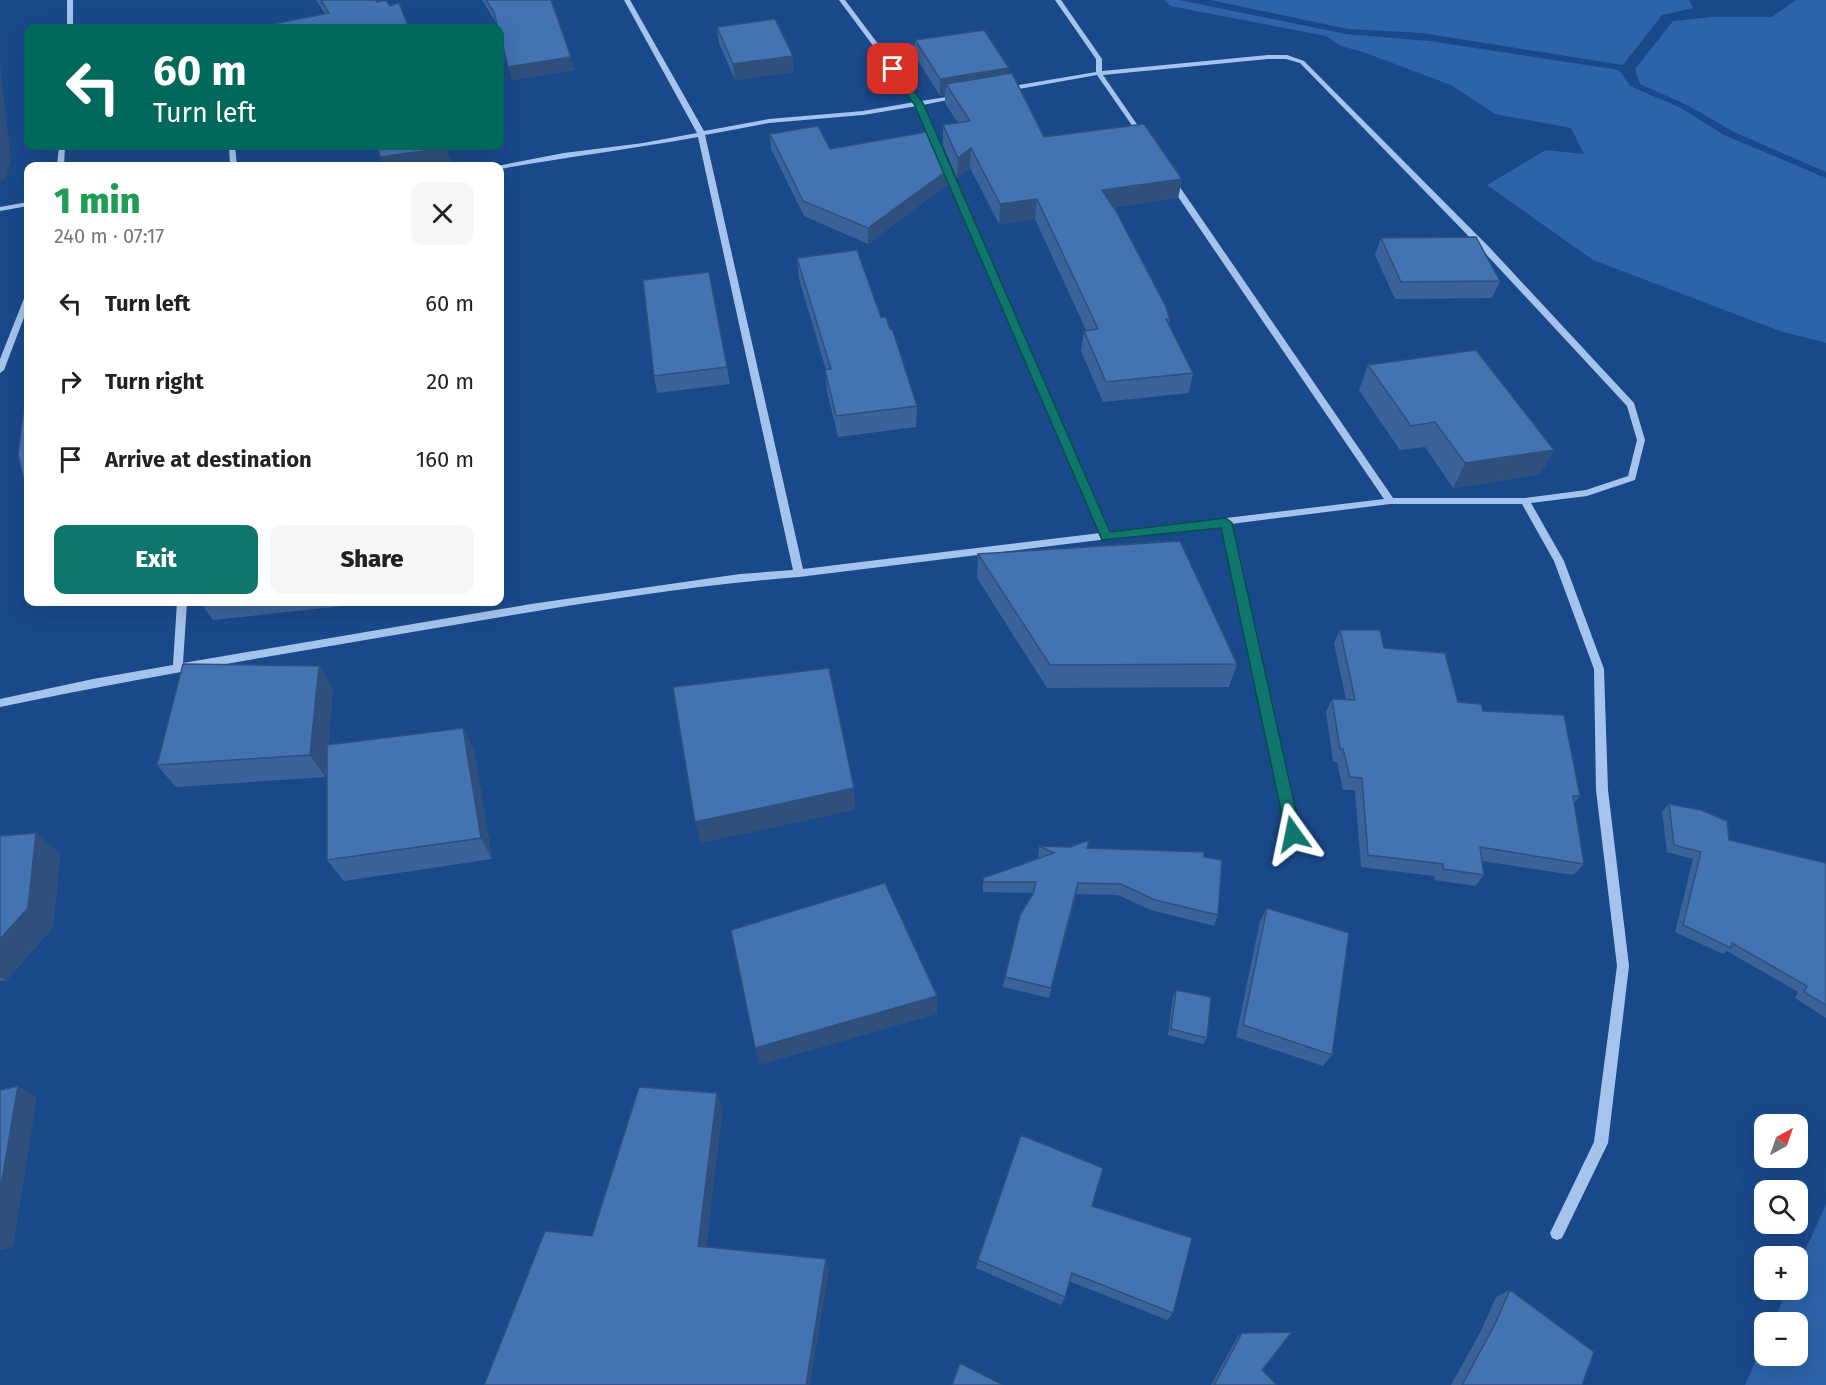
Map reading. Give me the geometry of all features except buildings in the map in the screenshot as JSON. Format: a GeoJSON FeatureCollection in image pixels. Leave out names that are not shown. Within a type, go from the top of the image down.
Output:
{"type":"FeatureCollection","features":[{"type":"Feature","properties":{"kind":"street"},"geometry":{"type":"LineString","coordinates":[[70,0],[70,24]]}},
{"type":"Feature","properties":{"kind":"street"},"geometry":{"type":"LineString","coordinates":[[627,0],[701,133],[799,573]]}},
{"type":"Feature","properties":{"kind":"street"},"geometry":{"type":"LineString","coordinates":[[842,0],[919,103],[1106,536]]}},
{"type":"Feature","properties":{"kind":"street"},"geometry":{"type":"LineString","coordinates":[[1058,0],[1099,59],[1099,73],[1145,141]]}},
{"type":"Feature","properties":{"kind":"street"},"geometry":{"type":"LineString","coordinates":[[0,703],[93,683],[531,608],[740,578],[1226,523],[1390,501],[1525,501],[1587,493],[1632,478],[1641,440],[1632,405],[1487,250],[1302,62],[1287,57],[1268,57],[1099,73],[999,90]]}},
{"type":"Feature","properties":{"kind":"street"},"geometry":{"type":"LineString","coordinates":[[504,166],[564,155],[642,145],[769,121],[863,113],[965,96]]}},
{"type":"Feature","properties":{"kind":"street"},"geometry":{"type":"LineString","coordinates":[[1165,171],[1390,501]]}},
{"type":"Feature","properties":{"kind":"street"},"geometry":{"type":"LineString","coordinates":[[0,209],[24,205]]}},
{"type":"Feature","properties":{"kind":"street"},"geometry":{"type":"LineString","coordinates":[[0,370],[5,350],[24,307]]}},
{"type":"Feature","properties":{"kind":"street"},"geometry":{"type":"LineString","coordinates":[[1525,501],[1559,561],[1599,669],[1602,789],[1623,966],[1601,1143],[1557,1233]]}},
{"type":"Feature","properties":{"kind":"street"},"geometry":{"type":"LineString","coordinates":[[1226,523],[1293,834]]}},
{"type":"Feature","properties":{"kind":"street"},"geometry":{"type":"LineString","coordinates":[[178,669],[182,606]]}},
{"type":"Feature","properties":{"kind":"shaded area"},"geometry":{"type":"Polygon","coordinates":[[[1165,0],[1179,0],[1346,34],[1429,41],[1619,70],[1630,86],[1681,108],[1724,135],[1826,178],[1826,343],[1780,331],[1593,260],[1487,185],[1546,150],[1584,154],[1571,128],[1495,114],[1451,85],[1341,46],[1326,36],[1170,6],[1165,0]]]}},
{"type":"Feature","properties":{"kind":"shaded area"},"geometry":{"type":"Polygon","coordinates":[[[1210,0],[1689,0],[1693,8],[1662,15],[1623,65],[1422,33],[1348,29],[1210,0]]]}},
{"type":"Feature","properties":{"kind":"shaded area"},"geometry":{"type":"Polygon","coordinates":[[[1796,0],[1826,0],[1826,172],[1734,132],[1689,106],[1640,84],[1635,69],[1673,21],[1711,17],[1772,17],[1796,0]]]}},
{"type":"Feature","properties":{"kind":"shaded area"},"geometry":{"type":"Polygon","coordinates":[[[1826,1204],[1826,1385],[1745,1385],[1754,1365],[1808,1366],[1808,1312],[1778,1312],[1783,1300],[1808,1300],[1807,1246],[1826,1204]]]}},
{"type":"Feature","properties":{"kind":"route"},"geometry":{"type":"LineString","coordinates":[[893,69],[919,103],[1106,536],[1226,523],[1293,834]]}}]}
